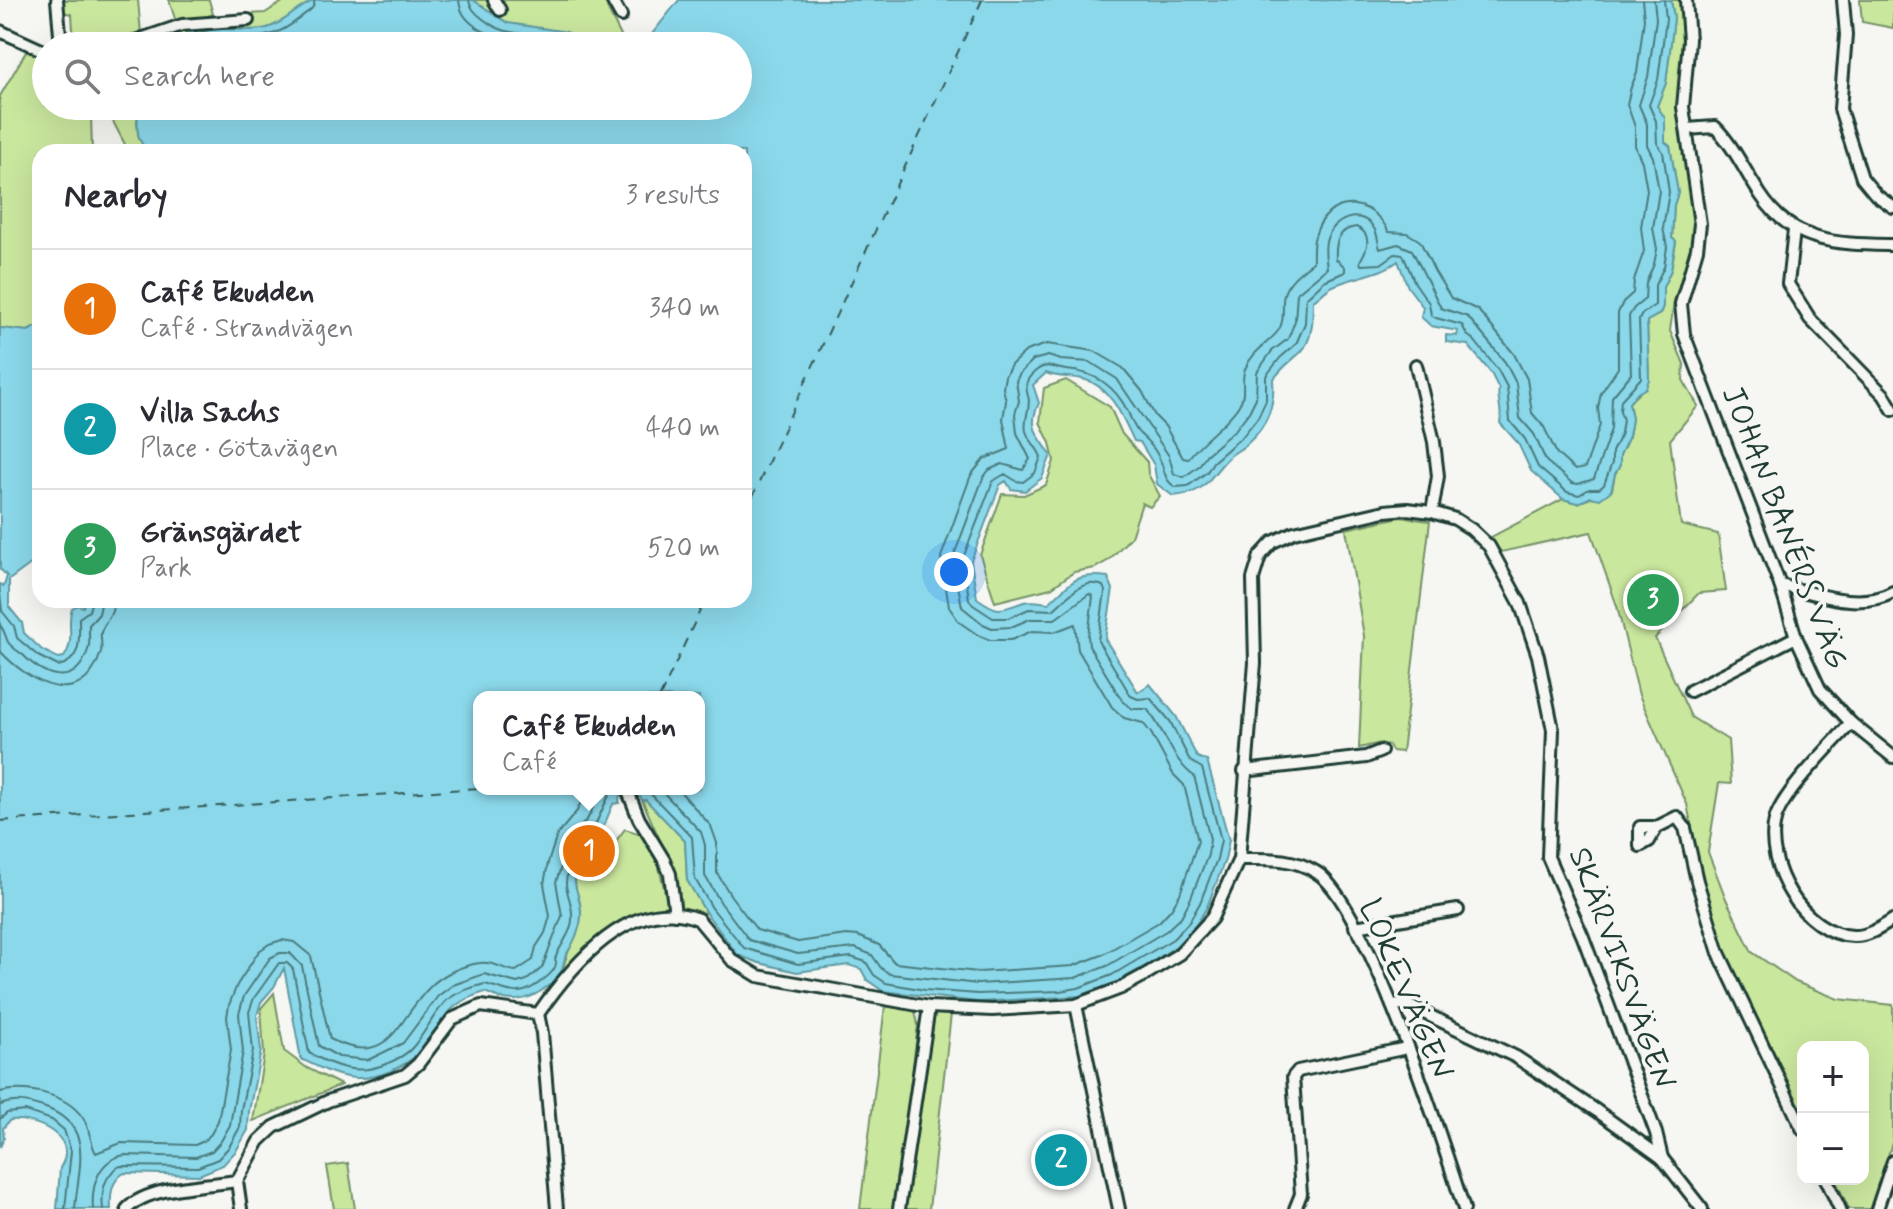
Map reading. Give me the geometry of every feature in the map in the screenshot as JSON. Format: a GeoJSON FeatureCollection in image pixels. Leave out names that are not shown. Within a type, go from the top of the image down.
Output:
{"type":"FeatureCollection","features":[{"type":"Feature","properties":{"kind":"street"},"geometry":{"type":"LineString","coordinates":[[57,0],[60,32]]}},
{"type":"Feature","properties":{"kind":"street"},"geometry":{"type":"LineString","coordinates":[[494,0],[500,10]]}},
{"type":"Feature","properties":{"kind":"street"},"geometry":{"type":"LineString","coordinates":[[612,0],[621,16]]}},
{"type":"Feature","properties":{"kind":"street"},"geometry":{"type":"LineString","coordinates":[[1686,0],[1689,40],[1683,107],[1687,129],[1715,127],[1726,137],[1763,198],[1794,230],[1840,244],[1893,245]]}},
{"type":"Feature","properties":{"kind":"street"},"geometry":{"type":"LineString","coordinates":[[1843,0],[1846,35],[1840,109],[1862,178],[1876,195],[1893,207]]}},
{"type":"Feature","properties":{"kind":"street"},"geometry":{"type":"LineString","coordinates":[[161,32],[182,25],[248,20]]}},
{"type":"Feature","properties":{"kind":"street"},"geometry":{"type":"LineString","coordinates":[[0,31],[32,46]]}},
{"type":"Feature","properties":{"kind":"street","name":"JOHAN BANÉRS VÄG"},"geometry":{"type":"LineString","coordinates":[[1687,129],[1700,224],[1697,249],[1681,304],[1684,334],[1780,585],[1796,637],[1820,689],[1851,723],[1893,757]]}},
{"type":"Feature","properties":{"kind":"street"},"geometry":{"type":"LineString","coordinates":[[1794,230],[1788,284],[1810,319],[1888,392],[1893,410]]}},
{"type":"Feature","properties":{"kind":"street"},"geometry":{"type":"LineString","coordinates":[[1416,365],[1434,442],[1438,476],[1432,512]]}},
{"type":"Feature","properties":{"kind":"street","name":"SKÄRVIKSVÄGEN"},"geometry":{"type":"LineString","coordinates":[[1239,859],[1255,663],[1253,579],[1260,556],[1273,542],[1294,532],[1385,511],[1407,509],[1432,512],[1455,519],[1471,529],[1489,546],[1520,603],[1538,656],[1553,730],[1548,857],[1583,937],[1656,1133],[1662,1158]]}},
{"type":"Feature","properties":{"kind":"street"},"geometry":{"type":"LineString","coordinates":[[1780,585],[1831,597],[1866,601],[1893,592]]}},
{"type":"Feature","properties":{"kind":"street"},"geometry":{"type":"LineString","coordinates":[[1690,691],[1796,637]]}},
{"type":"Feature","properties":{"kind":"street"},"geometry":{"type":"LineString","coordinates":[[1851,723],[1785,800],[1775,819],[1777,865],[1784,883],[1801,908],[1828,928],[1853,936],[1877,930],[1893,920]]}},
{"type":"Feature","properties":{"kind":"street"},"geometry":{"type":"LineString","coordinates":[[1244,771],[1366,757],[1381,751]]}},
{"type":"Feature","properties":{"kind":"street"},"geometry":{"type":"LineString","coordinates":[[629,795],[639,819],[670,874],[675,914]]}},
{"type":"Feature","properties":{"kind":"street"},"geometry":{"type":"LineString","coordinates":[[1657,827],[1677,817],[1685,828],[1719,953],[1797,1117]]}},
{"type":"Feature","properties":{"kind":"street"},"geometry":{"type":"LineString","coordinates":[[538,1014],[586,955],[613,934],[639,920],[675,914],[698,919],[732,960],[758,976],[929,1007],[992,1010],[1076,1005],[1121,988],[1179,954],[1212,918],[1239,859]]}},
{"type":"Feature","properties":{"kind":"street","name":"LOKEVÄGEN"},"geometry":{"type":"LineString","coordinates":[[1239,859],[1293,861],[1329,882],[1355,927],[1392,1005],[1464,1209]]}},
{"type":"Feature","properties":{"kind":"street"},"geometry":{"type":"LineString","coordinates":[[1355,927],[1458,910]]}},
{"type":"Feature","properties":{"kind":"street"},"geometry":{"type":"LineString","coordinates":[[1392,1005],[1405,1004],[1516,1057],[1662,1158],[1702,1209]]}},
{"type":"Feature","properties":{"kind":"street"},"geometry":{"type":"LineString","coordinates":[[1076,1005],[1119,1209]]}},
{"type":"Feature","properties":{"kind":"street"},"geometry":{"type":"LineString","coordinates":[[241,1209],[237,1181],[259,1141],[274,1127],[328,1101],[405,1075],[418,1064],[452,1019],[481,1006],[538,1014]]}},
{"type":"Feature","properties":{"kind":"street"},"geometry":{"type":"LineString","coordinates":[[899,1209],[929,1007]]}},
{"type":"Feature","properties":{"kind":"street"},"geometry":{"type":"LineString","coordinates":[[538,1014],[557,1209]]}},
{"type":"Feature","properties":{"kind":"street"},"geometry":{"type":"LineString","coordinates":[[1295,1209],[1301,1194],[1293,1077],[1298,1071],[1407,1048]]}},
{"type":"Feature","properties":{"kind":"street"},"geometry":{"type":"LineString","coordinates":[[1877,1209],[1893,1161]]}},
{"type":"Feature","properties":{"kind":"street"},"geometry":{"type":"LineString","coordinates":[[127,1209],[137,1198],[159,1192],[237,1181]]}},
{"type":"Feature","properties":{"kind":"street"},"geometry":{"type":"LineString","coordinates":[[1829,1185],[1840,1209]]}},
{"type":"Feature","properties":{"kind":"green space"},"geometry":{"type":"Polygon","coordinates":[[[62,0],[138,0],[141,32],[73,32],[72,14],[62,12],[62,0]]]}},
{"type":"Feature","properties":{"kind":"green space"},"geometry":{"type":"Polygon","coordinates":[[[169,0],[209,0],[213,14],[206,17],[265,13],[286,0],[350,0],[259,31],[209,29],[203,32],[148,32],[189,20],[176,22],[169,0]]]}},
{"type":"Feature","properties":{"kind":"green space"},"geometry":{"type":"Polygon","coordinates":[[[450,0],[613,0],[607,8],[619,32],[529,32],[450,0]]]}},
{"type":"Feature","properties":{"kind":"green space"},"geometry":{"type":"Polygon","coordinates":[[[1671,0],[1683,0],[1685,52],[1677,112],[1696,224],[1694,244],[1674,301],[1670,331],[1684,364],[1683,380],[1698,406],[1670,440],[1681,525],[1718,534],[1726,591],[1699,593],[1655,638],[1691,717],[1728,740],[1731,784],[1719,783],[1708,852],[1726,899],[1752,952],[1796,982],[1838,999],[1893,1005],[1893,1140],[1871,1209],[1849,1209],[1838,1185],[1869,1185],[1869,1041],[1797,1041],[1797,1100],[1711,921],[1687,804],[1639,695],[1617,606],[1591,532],[1501,552],[1491,537],[1563,499],[1578,503],[1612,490],[1620,455],[1629,436],[1632,419],[1629,403],[1649,379],[1647,320],[1660,314],[1663,306],[1663,287],[1671,270],[1676,242],[1672,238],[1678,193],[1670,146],[1665,143],[1665,119],[1657,106],[1666,83],[1674,18],[1671,0]]]}},
{"type":"Feature","properties":{"kind":"green space"},"geometry":{"type":"Polygon","coordinates":[[[1860,0],[1893,0],[1893,28],[1862,22],[1860,0]]]}},
{"type":"Feature","properties":{"kind":"green space"},"geometry":{"type":"Polygon","coordinates":[[[27,50],[32,50],[32,120],[91,120],[92,144],[32,144],[32,329],[28,331],[0,328],[0,96],[27,50]]]}},
{"type":"Feature","properties":{"kind":"green space"},"geometry":{"type":"Polygon","coordinates":[[[112,120],[137,120],[142,144],[125,144],[112,120]]]}},
{"type":"Feature","properties":{"kind":"green space"},"geometry":{"type":"Polygon","coordinates":[[[1066,380],[1110,407],[1122,434],[1147,462],[1148,474],[1160,496],[1150,507],[1142,503],[1131,537],[1109,560],[1095,568],[1074,572],[1051,588],[995,602],[980,555],[1002,494],[1024,495],[1046,485],[1054,461],[1040,422],[1044,388],[1066,380]]]}},
{"type":"Feature","properties":{"kind":"green space"},"geometry":{"type":"Polygon","coordinates":[[[1400,517],[1430,521],[1402,752],[1392,751],[1389,745],[1381,743],[1359,748],[1364,636],[1346,529],[1400,517]]]}},
{"type":"Feature","properties":{"kind":"green space"},"geometry":{"type":"Polygon","coordinates":[[[642,800],[646,800],[685,841],[687,880],[706,913],[681,910],[674,871],[642,800]]]}},
{"type":"Feature","properties":{"kind":"green space"},"geometry":{"type":"Polygon","coordinates":[[[625,829],[644,835],[659,867],[669,909],[623,924],[599,938],[563,971],[580,924],[581,906],[576,875],[588,857],[594,863],[625,829]]]}},
{"type":"Feature","properties":{"kind":"green space"},"geometry":{"type":"Polygon","coordinates":[[[274,993],[284,1051],[307,1068],[341,1085],[253,1121],[264,1054],[261,1008],[274,993]]]}},
{"type":"Feature","properties":{"kind":"green space"},"geometry":{"type":"Polygon","coordinates":[[[885,1006],[915,1011],[918,1025],[896,1209],[860,1209],[885,1006]]]}},
{"type":"Feature","properties":{"kind":"green space"},"geometry":{"type":"Polygon","coordinates":[[[934,1014],[951,1014],[929,1209],[903,1209],[928,1025],[934,1014]]]}},
{"type":"Feature","properties":{"kind":"green space"},"geometry":{"type":"Polygon","coordinates":[[[348,1163],[355,1209],[334,1209],[327,1166],[348,1163]]]}},
{"type":"Feature","properties":{"kind":"water"},"geometry":{"type":"Polygon","coordinates":[[[315,0],[473,0],[508,23],[567,32],[204,32],[267,28],[315,0]]]}},
{"type":"Feature","properties":{"kind":"water"},"geometry":{"type":"Polygon","coordinates":[[[679,0],[1671,0],[1674,18],[1666,83],[1657,106],[1665,118],[1665,142],[1670,146],[1678,193],[1672,238],[1676,241],[1671,270],[1663,287],[1663,306],[1660,314],[1647,321],[1649,379],[1646,388],[1629,403],[1632,419],[1629,436],[1620,455],[1620,465],[1611,491],[1600,499],[1591,497],[1578,503],[1563,499],[1531,471],[1518,443],[1500,423],[1499,389],[1491,373],[1468,345],[1446,342],[1446,335],[1457,336],[1458,331],[1431,326],[1421,317],[1423,307],[1408,287],[1398,261],[1333,286],[1313,301],[1308,341],[1273,380],[1273,398],[1265,422],[1255,436],[1228,458],[1206,484],[1193,492],[1173,496],[1157,484],[1154,465],[1140,442],[1134,441],[1115,404],[1101,388],[1083,379],[1046,373],[1033,385],[1039,403],[1034,425],[1051,455],[1042,478],[1025,491],[1011,489],[1006,481],[1000,485],[971,561],[977,598],[1000,609],[1027,601],[1049,603],[1075,580],[1089,576],[1108,577],[1113,589],[1105,639],[1138,692],[1150,684],[1176,716],[1197,757],[1207,761],[1229,840],[1225,860],[1207,907],[1195,927],[1178,945],[1115,983],[1080,996],[978,1002],[883,991],[867,980],[861,969],[849,965],[797,972],[759,963],[738,955],[706,913],[687,880],[685,841],[640,795],[705,795],[705,691],[473,691],[473,795],[620,795],[619,803],[613,804],[603,828],[582,850],[588,857],[575,880],[580,925],[558,977],[540,992],[525,999],[502,999],[485,992],[471,997],[452,1009],[412,1059],[391,1071],[356,1078],[335,1074],[301,1059],[284,968],[261,1002],[257,1015],[261,1051],[248,1130],[236,1151],[223,1165],[199,1175],[124,1173],[112,1189],[111,1209],[57,1209],[60,1168],[65,1157],[60,1138],[31,1122],[10,1120],[3,1128],[4,1138],[0,1147],[0,584],[4,586],[7,576],[0,569],[0,328],[32,329],[32,563],[9,580],[9,607],[22,623],[24,633],[42,650],[58,658],[64,657],[68,651],[72,608],[752,608],[752,144],[143,144],[138,131],[138,120],[752,120],[752,32],[654,32],[679,0]]]}},
{"type":"Feature","properties":{"kind":"ferry route"},"geometry":{"type":"LineString","coordinates":[[752,498],[982,0]]}},
{"type":"Feature","properties":{"kind":"ferry route"},"geometry":{"type":"LineString","coordinates":[[663,691],[701,608]]}},
{"type":"Feature","properties":{"kind":"ferry route"},"geometry":{"type":"LineString","coordinates":[[0,821],[473,788]]}},
{"type":"Feature","properties":{"kind":"place","name":"Gränsgärdet"},"geometry":{"type":"Point","coordinates":[1653,600]}},
{"type":"Feature","properties":{"kind":"place","name":"Café Ekudden"},"geometry":{"type":"Point","coordinates":[589,851]}},
{"type":"Feature","properties":{"kind":"place","name":"Villa Sachs"},"geometry":{"type":"Point","coordinates":[1061,1160]}}]}
